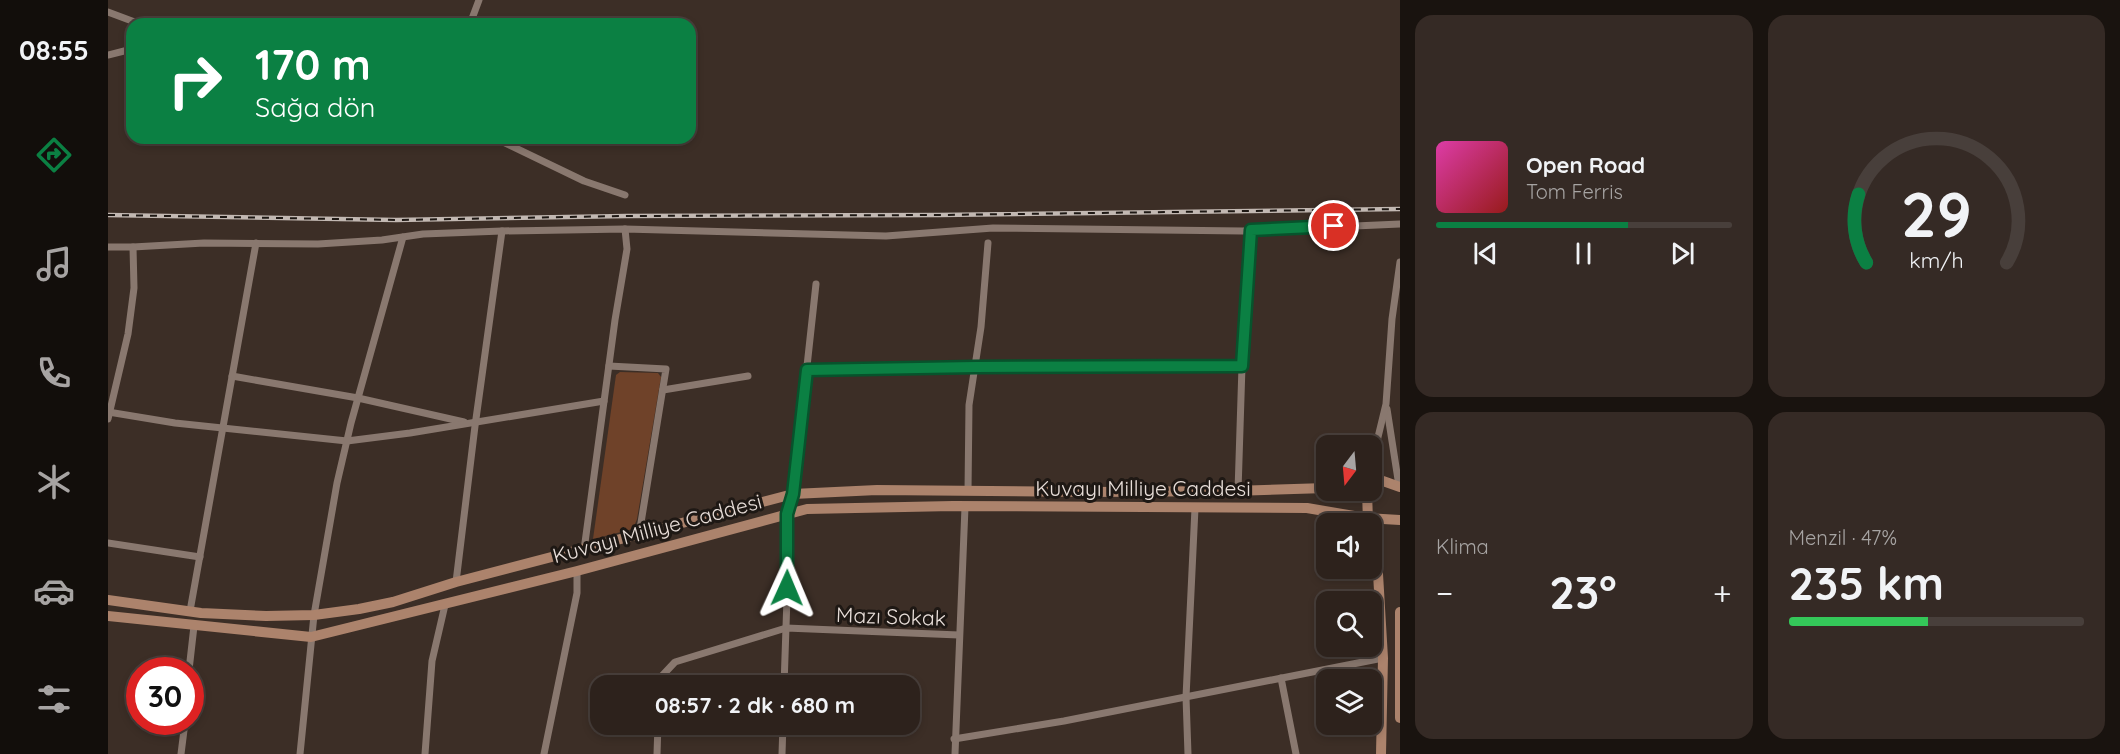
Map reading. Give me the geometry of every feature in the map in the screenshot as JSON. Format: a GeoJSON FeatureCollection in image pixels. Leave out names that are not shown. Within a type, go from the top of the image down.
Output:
{"type":"FeatureCollection","features":[{"type":"Feature","properties":{"kind":"main road"},"geometry":{"type":"LineString","coordinates":[[1382,481],[1400,486]]}},
{"type":"Feature","properties":{"kind":"main road","name":"Kuvayı Milliye Caddesi"},"geometry":{"type":"LineString","coordinates":[[108,600],[190,611],[266,616],[314,615],[393,602],[456,582],[793,494],[877,490],[1238,491],[1316,488]]}},
{"type":"Feature","properties":{"kind":"main road","name":"Kuvayı Milliye Caddesi"},"geometry":{"type":"LineString","coordinates":[[108,616],[311,637],[577,571],[807,509],[1307,508],[1330,513]]}},
{"type":"Feature","properties":{"kind":"main road","name":"Kuvayı Milliye Caddesi"},"geometry":{"type":"LineString","coordinates":[[1382,521],[1400,520]]}},
{"type":"Feature","properties":{"kind":"main road"},"geometry":{"type":"LineString","coordinates":[[1378,579],[1383,658],[1381,754]]}},
{"type":"Feature","properties":{"kind":"main road"},"geometry":{"type":"LineString","coordinates":[[1400,612],[1400,718]]}},
{"type":"Feature","properties":{"kind":"street"},"geometry":{"type":"LineString","coordinates":[[472,18],[479,0]]}},
{"type":"Feature","properties":{"kind":"street"},"geometry":{"type":"LineString","coordinates":[[108,12],[126,19]]}},
{"type":"Feature","properties":{"kind":"street"},"geometry":{"type":"LineString","coordinates":[[108,55],[126,50]]}},
{"type":"Feature","properties":{"kind":"street"},"geometry":{"type":"LineString","coordinates":[[507,144],[584,181],[625,195]]}},
{"type":"Feature","properties":{"kind":"street"},"geometry":{"type":"LineString","coordinates":[[108,247],[133,248],[204,243],[318,244],[423,234],[502,231],[625,229],[886,236],[993,228],[1251,230],[1400,224]]}},
{"type":"Feature","properties":{"kind":"street"},"geometry":{"type":"LineString","coordinates":[[584,550],[627,249],[625,229]]}},
{"type":"Feature","properties":{"kind":"street"},"geometry":{"type":"LineString","coordinates":[[1238,491],[1242,366],[1251,230]]}},
{"type":"Feature","properties":{"kind":"street"},"geometry":{"type":"LineString","coordinates":[[456,582],[472,422],[502,231]]}},
{"type":"Feature","properties":{"kind":"street"},"geometry":{"type":"LineString","coordinates":[[300,754],[314,615],[337,483],[403,237]]}},
{"type":"Feature","properties":{"kind":"street"},"geometry":{"type":"LineString","coordinates":[[190,611],[256,243]]}},
{"type":"Feature","properties":{"kind":"street"},"geometry":{"type":"LineString","coordinates":[[968,491],[969,405],[981,327],[988,243]]}},
{"type":"Feature","properties":{"kind":"street"},"geometry":{"type":"LineString","coordinates":[[133,248],[134,288],[128,334],[108,415],[347,441],[604,401]]}},
{"type":"Feature","properties":{"kind":"street"},"geometry":{"type":"LineString","coordinates":[[1378,435],[1386,404],[1392,319],[1400,262]]}},
{"type":"Feature","properties":{"kind":"street"},"geometry":{"type":"LineString","coordinates":[[784,675],[788,568],[787,514],[793,494],[816,284]]}},
{"type":"Feature","properties":{"kind":"street"},"geometry":{"type":"LineString","coordinates":[[1392,319],[1400,321]]}},
{"type":"Feature","properties":{"kind":"street"},"geometry":{"type":"LineString","coordinates":[[609,366],[666,369],[639,536]]}},
{"type":"Feature","properties":{"kind":"street"},"geometry":{"type":"LineString","coordinates":[[807,370],[1242,366]]}},
{"type":"Feature","properties":{"kind":"street"},"geometry":{"type":"LineString","coordinates":[[232,376],[358,398],[472,422]]}},
{"type":"Feature","properties":{"kind":"street"},"geometry":{"type":"LineString","coordinates":[[663,390],[748,376]]}},
{"type":"Feature","properties":{"kind":"street"},"geometry":{"type":"LineString","coordinates":[[1386,404],[1400,486]]}},
{"type":"Feature","properties":{"kind":"street"},"geometry":{"type":"LineString","coordinates":[[955,754],[965,507]]}},
{"type":"Feature","properties":{"kind":"street"},"geometry":{"type":"LineString","coordinates":[[1188,754],[1186,697],[1195,508]]}},
{"type":"Feature","properties":{"kind":"street"},"geometry":{"type":"LineString","coordinates":[[108,543],[200,557]]}},
{"type":"Feature","properties":{"kind":"street"},"geometry":{"type":"LineString","coordinates":[[544,754],[576,593],[577,571]]}},
{"type":"Feature","properties":{"kind":"street"},"geometry":{"type":"LineString","coordinates":[[425,754],[432,661],[445,605]]}},
{"type":"Feature","properties":{"kind":"street"},"geometry":{"type":"LineString","coordinates":[[190,657],[194,626]]}},
{"type":"Feature","properties":{"kind":"street","name":"Mazı Sokak"},"geometry":{"type":"LineString","coordinates":[[663,675],[675,662],[786,628],[959,635]]}},
{"type":"Feature","properties":{"kind":"street"},"geometry":{"type":"LineString","coordinates":[[954,739],[1064,721],[1383,658]]}},
{"type":"Feature","properties":{"kind":"street"},"geometry":{"type":"LineString","coordinates":[[1281,678],[1296,754]]}},
{"type":"Feature","properties":{"kind":"street"},"geometry":{"type":"LineString","coordinates":[[181,754],[183,735]]}},
{"type":"Feature","properties":{"kind":"street"},"geometry":{"type":"LineString","coordinates":[[657,754],[658,735]]}},
{"type":"Feature","properties":{"kind":"street"},"geometry":{"type":"LineString","coordinates":[[782,754],[783,735]]}},
{"type":"Feature","properties":{"kind":"shaded area"},"geometry":{"type":"Polygon","coordinates":[[[620,372],[658,373],[661,377],[637,519],[633,529],[593,539],[616,375],[620,372]]]}},
{"type":"Feature","properties":{"kind":"railway"},"geometry":{"type":"LineString","coordinates":[[108,215],[396,220],[1400,209]]}},
{"type":"Feature","properties":{"kind":"route"},"geometry":{"type":"LineString","coordinates":[[787,588],[787,514],[793,494],[807,370],[1242,366],[1251,230],[1334,226]]}}]}
